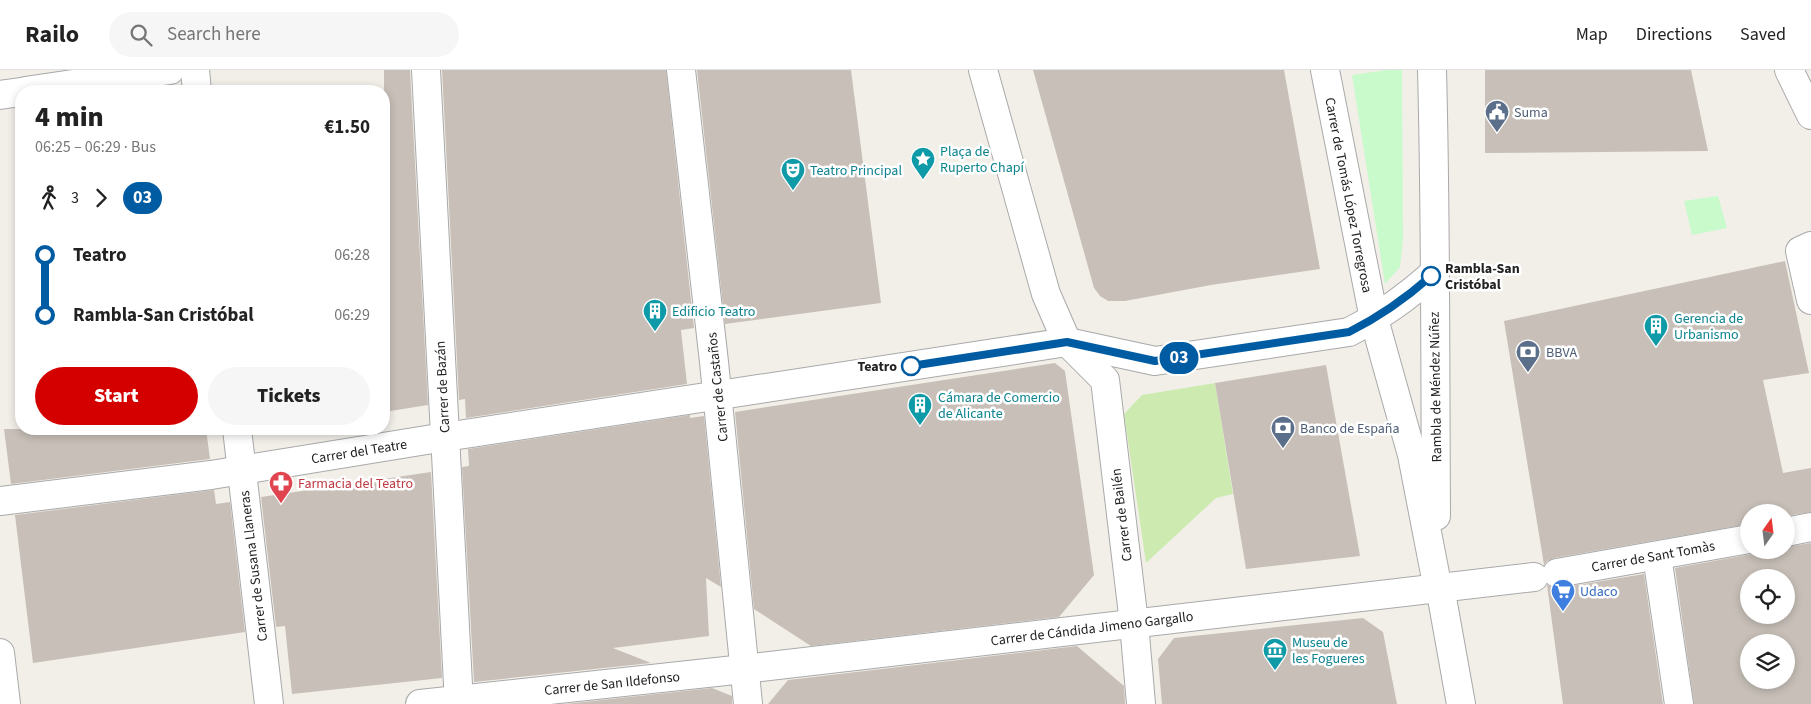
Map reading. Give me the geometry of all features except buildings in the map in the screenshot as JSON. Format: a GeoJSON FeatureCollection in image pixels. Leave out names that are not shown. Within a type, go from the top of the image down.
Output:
{"type":"FeatureCollection","features":[{"type":"Feature","properties":{"kind":"street"},"geometry":{"type":"LineString","coordinates":[[70,85],[170,70]]}},
{"type":"Feature","properties":{"kind":"street"},"geometry":{"type":"LineString","coordinates":[[194,70],[196,85]]}},
{"type":"Feature","properties":{"kind":"street","name":"Carrer de Bazán"},"geometry":{"type":"LineString","coordinates":[[426,70],[459,702]]}},
{"type":"Feature","properties":{"kind":"street","name":"Carrer de Castaños"},"geometry":{"type":"LineString","coordinates":[[681,70],[718,395],[748,704]]}},
{"type":"Feature","properties":{"kind":"street"},"geometry":{"type":"LineString","coordinates":[[983,70],[1046,294],[1067,342]]}},
{"type":"Feature","properties":{"kind":"street","name":"Carrer de Tomás López Torregrosa"},"geometry":{"type":"LineString","coordinates":[[1325,70],[1374,319]]}},
{"type":"Feature","properties":{"kind":"street","name":"Rambla de Méndez Núñez"},"geometry":{"type":"LineString","coordinates":[[1432,70],[1435,172],[1434,273],[1438,586]]}},
{"type":"Feature","properties":{"kind":"street"},"geometry":{"type":"LineString","coordinates":[[1789,70],[1811,115]]}},
{"type":"Feature","properties":{"kind":"street"},"geometry":{"type":"LineString","coordinates":[[0,95],[15,93]]}},
{"type":"Feature","properties":{"kind":"street"},"geometry":{"type":"LineString","coordinates":[[1805,248],[1811,300]]}},
{"type":"Feature","properties":{"kind":"street"},"geometry":{"type":"LineString","coordinates":[[718,395],[1067,342],[1155,361],[1349,332],[1374,319],[1408,296],[1434,273]]}},
{"type":"Feature","properties":{"kind":"street","name":"Rambla de Méndez Núñez"},"geometry":{"type":"LineString","coordinates":[[1374,319],[1412,455],[1461,704]]}},
{"type":"Feature","properties":{"kind":"street","name":"Carrer de Bailén"},"geometry":{"type":"LineString","coordinates":[[1067,342],[1105,380],[1134,624],[1141,704]]}},
{"type":"Feature","properties":{"kind":"street","name":"Carrer del Teatre"},"geometry":{"type":"LineString","coordinates":[[0,501],[211,474],[718,395]]}},
{"type":"Feature","properties":{"kind":"street","name":"Carrer de Susana Llaneras"},"geometry":{"type":"LineString","coordinates":[[237,435],[269,704]]}},
{"type":"Feature","properties":{"kind":"street"},"geometry":{"type":"LineString","coordinates":[[1795,530],[1811,527]]}},
{"type":"Feature","properties":{"kind":"street","name":"Carrer de Sant Tomàs"},"geometry":{"type":"LineString","coordinates":[[1438,586],[1546,575],[1740,540]]}},
{"type":"Feature","properties":{"kind":"street"},"geometry":{"type":"LineString","coordinates":[[1656,556],[1679,704]]}},
{"type":"Feature","properties":{"kind":"street","name":"Carrer de Cándida Jimeno Gargallo"},"geometry":{"type":"LineString","coordinates":[[744,669],[1134,624],[1438,586]]}},
{"type":"Feature","properties":{"kind":"street"},"geometry":{"type":"LineString","coordinates":[[0,653],[6,704]]}},
{"type":"Feature","properties":{"kind":"street","name":"Carrer de San Ildefonso"},"geometry":{"type":"LineString","coordinates":[[420,704],[459,702],[744,669]]}},
{"type":"Feature","properties":{"kind":"green space"},"geometry":{"type":"Polygon","coordinates":[[[1402,70],[1403,239],[1400,267],[1385,284],[1352,75],[1402,70]]]}},
{"type":"Feature","properties":{"kind":"green space"},"geometry":{"type":"Polygon","coordinates":[[[1718,196],[1727,228],[1692,235],[1684,201],[1718,196]]]}},
{"type":"Feature","properties":{"kind":"green space"},"geometry":{"type":"Polygon","coordinates":[[[1215,383],[1233,494],[1216,498],[1146,563],[1124,414],[1142,395],[1215,383]]]}},
{"type":"Feature","properties":{"kind":"bus line","name":"03"},"geometry":{"type":"LineString","coordinates":[[911,366],[1067,342],[1155,361],[1349,332],[1374,319],[1408,296],[1431,276]]}},
{"type":"Feature","properties":{"kind":"place","name":"Suma"},"geometry":{"type":"Point","coordinates":[1497,133]}},
{"type":"Feature","properties":{"kind":"place","name":"Plaça de Ruperto Chapí"},"geometry":{"type":"Point","coordinates":[923,180]}},
{"type":"Feature","properties":{"kind":"place","name":"Teatro Principal"},"geometry":{"type":"Point","coordinates":[793,191]}},
{"type":"Feature","properties":{"kind":"place","name":"Rambla-San Cristóbal"},"geometry":{"type":"Point","coordinates":[1431,276]}},
{"type":"Feature","properties":{"kind":"place","name":"Edificio Teatro"},"geometry":{"type":"Point","coordinates":[655,332]}},
{"type":"Feature","properties":{"kind":"place","name":"Gerencia de Urbanismo"},"geometry":{"type":"Point","coordinates":[1656,347]}},
{"type":"Feature","properties":{"kind":"place","name":"Teatro"},"geometry":{"type":"Point","coordinates":[911,366]}},
{"type":"Feature","properties":{"kind":"place","name":"BBVA"},"geometry":{"type":"Point","coordinates":[1528,373]}},
{"type":"Feature","properties":{"kind":"place","name":"Cámara de Comercio de Alicante"},"geometry":{"type":"Point","coordinates":[920,426]}},
{"type":"Feature","properties":{"kind":"place","name":"Banco de España"},"geometry":{"type":"Point","coordinates":[1283,449]}},
{"type":"Feature","properties":{"kind":"place","name":"Farmacia del Teatro"},"geometry":{"type":"Point","coordinates":[281,504]}},
{"type":"Feature","properties":{"kind":"place","name":"Udaco"},"geometry":{"type":"Point","coordinates":[1563,612]}},
{"type":"Feature","properties":{"kind":"place","name":"Museu de les Fogueres"},"geometry":{"type":"Point","coordinates":[1275,671]}}]}
